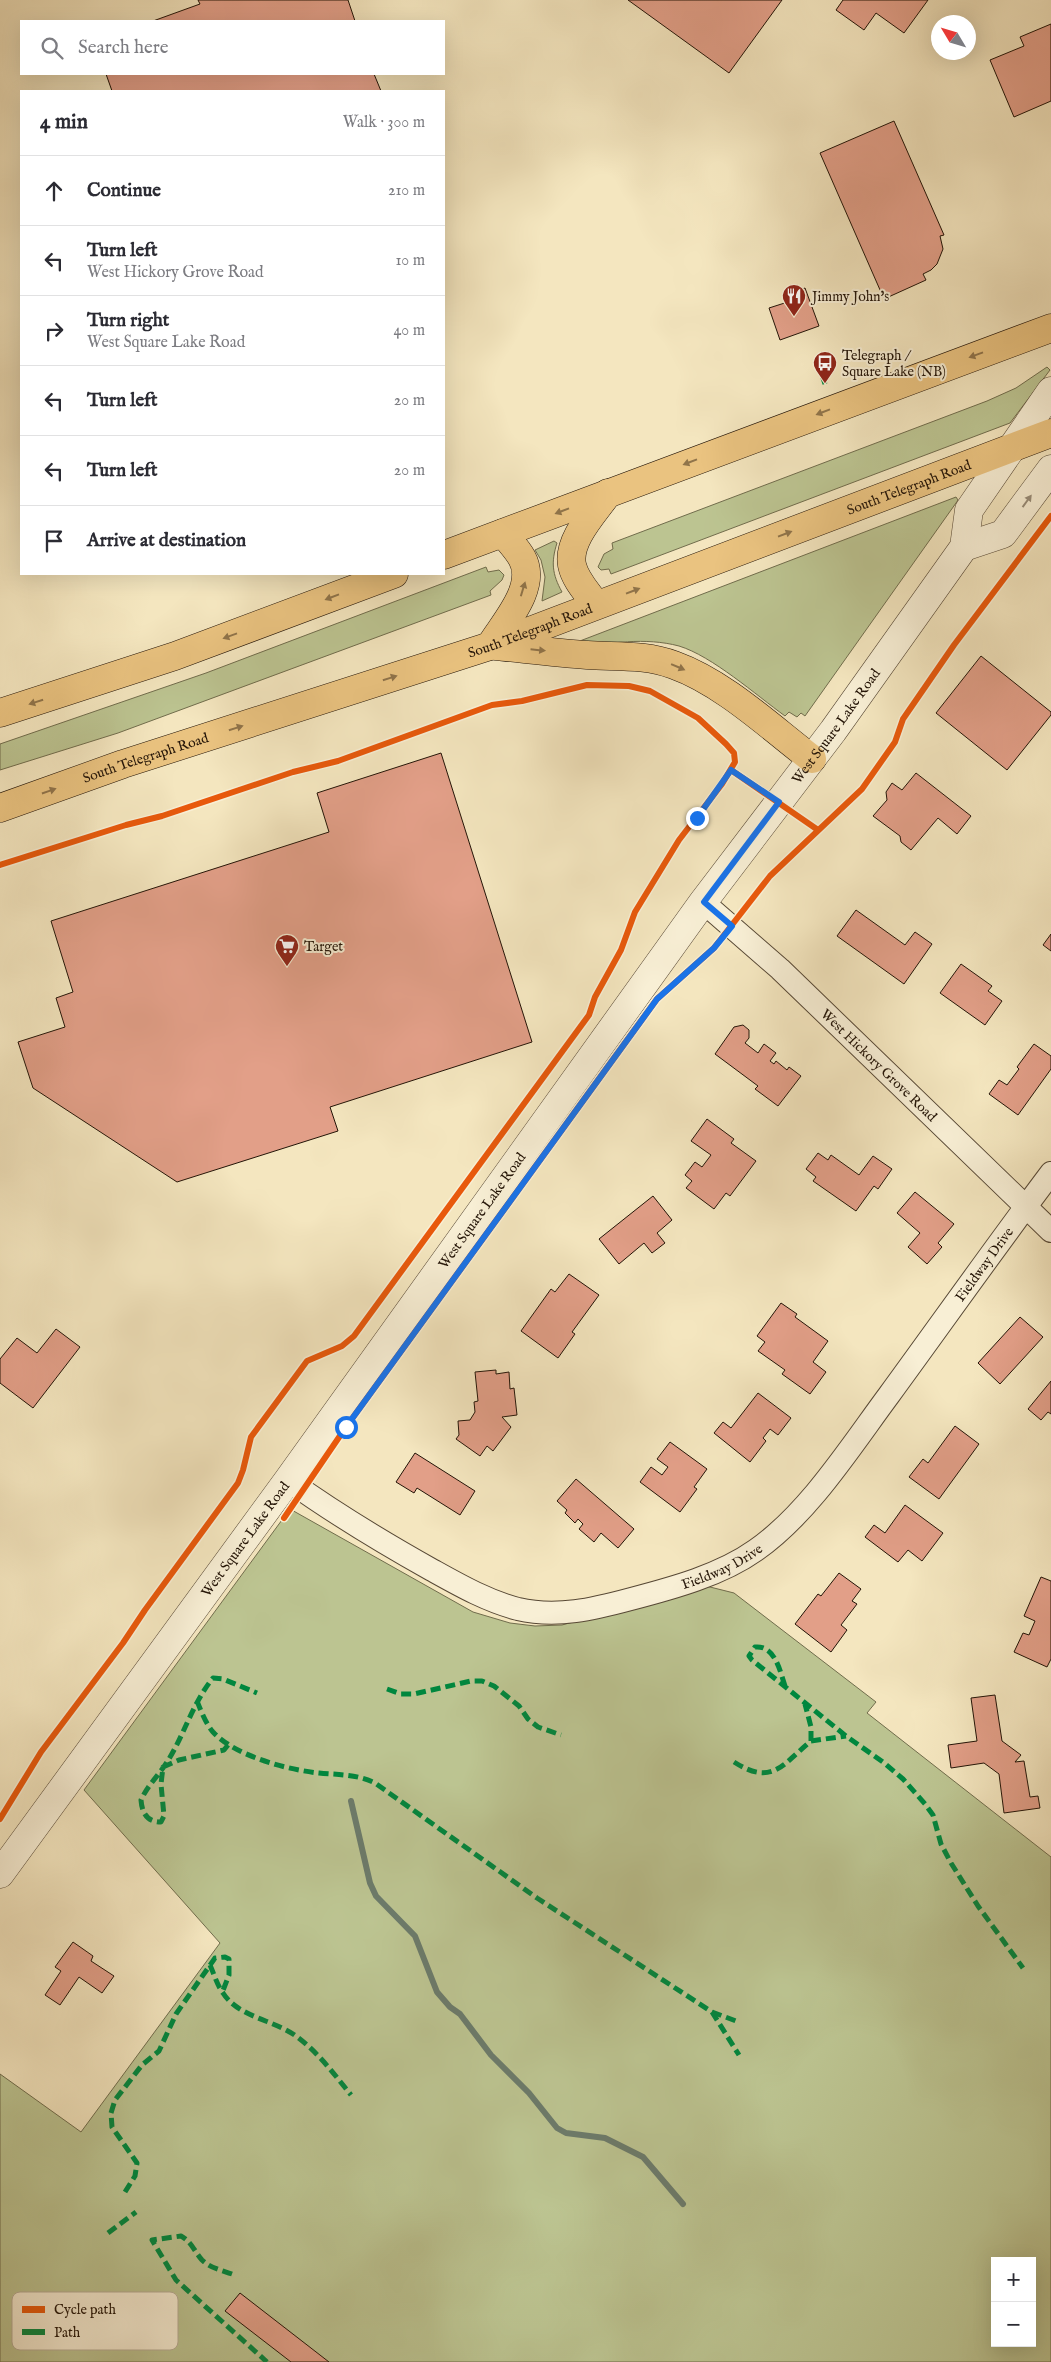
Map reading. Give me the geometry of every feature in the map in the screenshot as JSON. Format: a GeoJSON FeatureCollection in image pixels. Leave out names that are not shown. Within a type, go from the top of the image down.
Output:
{"type":"FeatureCollection","features":[{"type":"Feature","properties":{"kind":"highway"},"geometry":{"type":"LineString","coordinates":[[445,555],[1051,328]]}},
{"type":"Feature","properties":{"kind":"highway","name":"South Telegraph Road"},"geometry":{"type":"LineString","coordinates":[[0,808],[133,761],[490,646],[1051,433]]}},
{"type":"Feature","properties":{"kind":"highway"},"geometry":{"type":"LineString","coordinates":[[596,605],[577,578],[572,565],[572,552],[578,538],[608,493]]}},
{"type":"Feature","properties":{"kind":"highway"},"geometry":{"type":"LineString","coordinates":[[502,533],[523,559],[526,570],[526,582],[520,598],[490,646],[590,655],[653,658],[674,665],[694,674],[723,692],[812,759]]}},
{"type":"Feature","properties":{"kind":"highway"},"geometry":{"type":"LineString","coordinates":[[0,713],[175,656],[391,575]]}},
{"type":"Feature","properties":{"kind":"street","name":"West Square Lake Road"},"geometry":{"type":"LineString","coordinates":[[0,1874],[288,1480],[704,902],[812,759],[964,547],[969,510],[1051,391]]}},
{"type":"Feature","properties":{"kind":"street"},"geometry":{"type":"LineString","coordinates":[[964,547],[1004,534],[1051,469]]}},
{"type":"Feature","properties":{"kind":"street","name":"West Hickory Grove Road"},"geometry":{"type":"LineString","coordinates":[[704,902],[780,970],[1051,1231]]}},
{"type":"Feature","properties":{"kind":"street","name":"Fieldway Drive"},"geometry":{"type":"LineString","coordinates":[[288,1480],[339,1516],[402,1554],[488,1599],[520,1610],[555,1613],[595,1608],[669,1588],[702,1576],[754,1552],[779,1533],[799,1512],[860,1433],[1051,1173]]}},
{"type":"Feature","properties":{"kind":"green space"},"geometry":{"type":"Polygon","coordinates":[[[1047,367],[1050,370],[1010,423],[611,574],[609,569],[601,570],[598,567],[604,554],[613,549],[612,543],[987,401],[1016,388],[1047,367]]]}},
{"type":"Feature","properties":{"kind":"green space"},"geometry":{"type":"Polygon","coordinates":[[[956,497],[958,500],[956,503],[805,716],[801,713],[797,717],[789,712],[785,716],[719,667],[692,651],[679,646],[640,641],[575,648],[572,644],[956,497]]]}},
{"type":"Feature","properties":{"kind":"green space"},"geometry":{"type":"Polygon","coordinates":[[[554,541],[557,543],[554,568],[556,579],[562,592],[542,601],[545,577],[541,560],[535,550],[554,541]]]}},
{"type":"Feature","properties":{"kind":"green space"},"geometry":{"type":"Polygon","coordinates":[[[486,567],[488,572],[499,570],[504,575],[502,580],[490,591],[491,595],[118,733],[0,770],[0,744],[206,673],[486,567]]]}},
{"type":"Feature","properties":{"kind":"green space"},"geometry":{"type":"Polygon","coordinates":[[[290,1509],[473,1612],[510,1623],[535,1626],[562,1625],[706,1586],[734,1593],[876,1702],[867,1713],[1051,1857],[1051,2362],[0,2362],[0,2074],[81,2132],[220,1943],[84,1790],[290,1509]]]}},
{"type":"Feature","properties":{"kind":"building"},"geometry":{"type":"Polygon","coordinates":[[[198,0],[348,0],[355,20],[156,20],[200,4],[198,0]]]}},
{"type":"Feature","properties":{"kind":"building"},"geometry":{"type":"Polygon","coordinates":[[[628,0],[782,0],[729,73],[628,0]]]}},
{"type":"Feature","properties":{"kind":"building"},"geometry":{"type":"Polygon","coordinates":[[[843,0],[928,0],[904,33],[876,13],[864,30],[836,10],[843,0]]]}},
{"type":"Feature","properties":{"kind":"building"},"geometry":{"type":"Polygon","coordinates":[[[1051,24],[1051,101],[1014,117],[990,60],[1024,46],[1020,37],[1051,24]]]}},
{"type":"Feature","properties":{"kind":"building"},"geometry":{"type":"Polygon","coordinates":[[[106,75],[374,75],[381,90],[112,90],[106,75]]]}},
{"type":"Feature","properties":{"kind":"building"},"geometry":{"type":"Polygon","coordinates":[[[894,121],[944,235],[940,236],[943,249],[937,264],[923,274],[926,280],[884,299],[820,153],[894,121]]]}},
{"type":"Feature","properties":{"kind":"building","name":"Jimmy John's"},"geometry":{"type":"Polygon","coordinates":[[[805,288],[819,326],[780,340],[769,308],[794,300],[792,293],[805,288]]]}},
{"type":"Feature","properties":{"kind":"building"},"geometry":{"type":"Polygon","coordinates":[[[981,656],[1051,712],[1051,715],[1007,770],[936,713],[981,656]]]}},
{"type":"Feature","properties":{"kind":"building","name":"Target"},"geometry":{"type":"Polygon","coordinates":[[[441,753],[532,1042],[330,1107],[338,1131],[177,1182],[33,1088],[18,1042],[65,1027],[56,998],[73,992],[51,921],[329,832],[317,793],[441,753]]]}},
{"type":"Feature","properties":{"kind":"building"},"geometry":{"type":"Polygon","coordinates":[[[916,773],[971,816],[957,834],[938,818],[911,850],[901,842],[900,836],[873,816],[887,800],[886,792],[892,783],[902,790],[916,773]]]}},
{"type":"Feature","properties":{"kind":"building"},"geometry":{"type":"Polygon","coordinates":[[[856,910],[905,945],[915,932],[932,944],[904,984],[837,936],[856,910]]]}},
{"type":"Feature","properties":{"kind":"building"},"geometry":{"type":"Polygon","coordinates":[[[1051,934],[1051,951],[1043,945],[1051,934]]]}},
{"type":"Feature","properties":{"kind":"building"},"geometry":{"type":"Polygon","coordinates":[[[961,964],[992,986],[988,991],[1002,1001],[985,1025],[940,993],[961,964]]]}},
{"type":"Feature","properties":{"kind":"building"},"geometry":{"type":"Polygon","coordinates":[[[743,1025],[749,1030],[749,1038],[745,1043],[758,1053],[764,1044],[776,1053],[770,1061],[774,1064],[776,1061],[787,1070],[789,1067],[801,1076],[778,1106],[755,1089],[758,1086],[715,1054],[734,1027],[743,1025]]]}},
{"type":"Feature","properties":{"kind":"building"},"geometry":{"type":"Polygon","coordinates":[[[1034,1044],[1051,1056],[1051,1069],[1018,1115],[989,1094],[999,1080],[1007,1085],[1019,1069],[1017,1067],[1034,1044]]]}},
{"type":"Feature","properties":{"kind":"building"},"geometry":{"type":"Polygon","coordinates":[[[707,1119],[734,1139],[731,1143],[756,1161],[730,1196],[726,1193],[714,1209],[686,1188],[692,1181],[685,1175],[695,1162],[702,1167],[711,1155],[691,1141],[707,1119]]]}},
{"type":"Feature","properties":{"kind":"building"},"geometry":{"type":"Polygon","coordinates":[[[818,1153],[828,1160],[831,1155],[859,1175],[873,1156],[892,1169],[878,1189],[874,1186],[856,1211],[813,1181],[816,1177],[806,1169],[818,1153]]]}},
{"type":"Feature","properties":{"kind":"building"},"geometry":{"type":"Polygon","coordinates":[[[915,1192],[954,1224],[938,1243],[942,1247],[927,1264],[908,1247],[920,1233],[897,1213],[915,1192]]]}},
{"type":"Feature","properties":{"kind":"building"},"geometry":{"type":"Polygon","coordinates":[[[653,1196],[672,1220],[657,1233],[665,1243],[652,1253],[644,1243],[619,1264],[599,1239],[653,1196]]]}},
{"type":"Feature","properties":{"kind":"building"},"geometry":{"type":"Polygon","coordinates":[[[569,1274],[599,1295],[572,1332],[575,1334],[558,1358],[521,1331],[551,1289],[555,1292],[569,1274]]]}},
{"type":"Feature","properties":{"kind":"building"},"geometry":{"type":"Polygon","coordinates":[[[781,1303],[797,1314],[795,1317],[828,1341],[813,1362],[826,1372],[810,1394],[782,1374],[785,1370],[758,1351],[765,1342],[757,1336],[781,1303]]]}},
{"type":"Feature","properties":{"kind":"building"},"geometry":{"type":"Polygon","coordinates":[[[1020,1317],[1043,1337],[1000,1384],[978,1363],[1020,1317]]]}},
{"type":"Feature","properties":{"kind":"building"},"geometry":{"type":"Polygon","coordinates":[[[56,1329],[80,1347],[33,1408],[0,1383],[0,1359],[17,1338],[37,1353],[56,1329]]]}},
{"type":"Feature","properties":{"kind":"building"},"geometry":{"type":"Polygon","coordinates":[[[496,1370],[496,1374],[509,1372],[510,1389],[514,1388],[517,1415],[502,1417],[511,1427],[493,1451],[487,1446],[480,1456],[456,1439],[459,1435],[458,1421],[470,1420],[475,1412],[474,1402],[478,1401],[475,1372],[496,1370]]]}},
{"type":"Feature","properties":{"kind":"building"},"geometry":{"type":"Polygon","coordinates":[[[1051,1381],[1051,1414],[1048,1412],[1041,1420],[1028,1409],[1051,1381]]]}},
{"type":"Feature","properties":{"kind":"building"},"geometry":{"type":"Polygon","coordinates":[[[758,1393],[791,1418],[778,1435],[770,1429],[763,1438],[766,1441],[750,1462],[714,1433],[723,1422],[731,1428],[758,1393]]]}},
{"type":"Feature","properties":{"kind":"building"},"geometry":{"type":"Polygon","coordinates":[[[955,1426],[979,1444],[939,1499],[909,1477],[923,1459],[928,1463],[955,1426]]]}},
{"type":"Feature","properties":{"kind":"building"},"geometry":{"type":"Polygon","coordinates":[[[670,1442],[707,1469],[694,1487],[697,1489],[680,1512],[640,1482],[651,1467],[662,1475],[668,1467],[657,1459],[670,1442]]]}},
{"type":"Feature","properties":{"kind":"building"},"geometry":{"type":"Polygon","coordinates":[[[415,1453],[475,1491],[460,1515],[417,1488],[414,1493],[396,1482],[415,1453]]]}},
{"type":"Feature","properties":{"kind":"building"},"geometry":{"type":"Polygon","coordinates":[[[576,1479],[634,1529],[618,1548],[601,1533],[594,1542],[579,1529],[583,1524],[578,1519],[575,1523],[565,1513],[567,1510],[557,1501],[576,1479]]]}},
{"type":"Feature","properties":{"kind":"building"},"geometry":{"type":"Polygon","coordinates":[[[905,1505],[943,1533],[922,1561],[908,1550],[898,1562],[865,1537],[874,1525],[885,1533],[905,1505]]]}},
{"type":"Feature","properties":{"kind":"building"},"geometry":{"type":"Polygon","coordinates":[[[839,1573],[861,1589],[852,1601],[857,1604],[841,1625],[847,1630],[831,1652],[795,1624],[818,1594],[821,1596],[839,1573]]]}},
{"type":"Feature","properties":{"kind":"building"},"geometry":{"type":"Polygon","coordinates":[[[1041,1577],[1051,1581],[1051,1659],[1047,1667],[1014,1652],[1023,1633],[1029,1635],[1035,1621],[1024,1616],[1041,1577]]]}},
{"type":"Feature","properties":{"kind":"building"},"geometry":{"type":"Polygon","coordinates":[[[995,1695],[1002,1741],[1021,1755],[1015,1762],[1024,1761],[1030,1797],[1038,1796],[1040,1808],[1004,1813],[999,1774],[984,1763],[951,1768],[948,1745],[977,1741],[971,1698],[995,1695]]]}},
{"type":"Feature","properties":{"kind":"building"},"geometry":{"type":"Polygon","coordinates":[[[73,1942],[93,1956],[91,1961],[114,1976],[102,1993],[79,1977],[60,2005],[45,1995],[61,1971],[55,1967],[73,1942]]]}},
{"type":"Feature","properties":{"kind":"building"},"geometry":{"type":"Polygon","coordinates":[[[240,2293],[329,2362],[291,2362],[225,2311],[240,2293]]]}},
{"type":"Feature","properties":{"kind":"waterway"},"geometry":{"type":"LineString","coordinates":[[351,1801],[370,1883],[376,1896],[415,1936],[437,1992],[450,2007],[460,2014],[491,2055],[529,2093],[557,2128],[566,2133],[605,2138],[643,2157],[683,2204]]}},
{"type":"Feature","properties":{"kind":"marked path"},"geometry":{"type":"LineString","coordinates":[[818,363],[825,384]]}},
{"type":"Feature","properties":{"kind":"marked path"},"geometry":{"type":"LineString","coordinates":[[785,1686],[776,1660],[767,1650],[762,1647],[755,1647],[749,1656],[752,1660],[846,1736],[883,1762],[903,1779],[925,1804],[933,1815],[941,1844],[951,1863],[978,1906],[1023,1968]]}},
{"type":"Feature","properties":{"kind":"marked path"},"geometry":{"type":"LineString","coordinates":[[228,1745],[224,1750],[179,1760],[163,1767],[161,1784],[164,1816],[161,1822],[156,1822],[146,1816],[141,1800],[148,1787],[170,1757],[205,1688],[213,1678],[223,1679],[257,1693]]}},
{"type":"Feature","properties":{"kind":"marked path"},"geometry":{"type":"LineString","coordinates":[[387,1689],[401,1694],[414,1694],[471,1681],[482,1681],[494,1686],[519,1706],[528,1719],[538,1727],[561,1735]]}},
{"type":"Feature","properties":{"kind":"marked path"},"geometry":{"type":"LineString","coordinates":[[197,1701],[213,1732],[223,1741],[248,1755],[292,1769],[354,1776],[375,1783],[537,1898],[712,2012],[739,2055]]}},
{"type":"Feature","properties":{"kind":"marked path"},"geometry":{"type":"LineString","coordinates":[[734,1762],[758,1772],[776,1770],[783,1765],[811,1741],[811,1727],[805,1704]]}},
{"type":"Feature","properties":{"kind":"marked path"},"geometry":{"type":"LineString","coordinates":[[811,1741],[846,1736]]}},
{"type":"Feature","properties":{"kind":"marked path"},"geometry":{"type":"LineString","coordinates":[[125,2192],[135,2176],[137,2163],[112,2127],[111,2113],[115,2100],[142,2065],[159,2051],[176,2014],[215,1958],[225,1957],[229,1959],[229,1975],[222,1993]]}},
{"type":"Feature","properties":{"kind":"marked path"},"geometry":{"type":"LineString","coordinates":[[210,1965],[219,1987],[230,2001],[247,2013],[287,2031],[304,2042],[319,2056],[351,2095]]}},
{"type":"Feature","properties":{"kind":"marked path"},"geometry":{"type":"LineString","coordinates":[[712,2012],[736,2021]]}},
{"type":"Feature","properties":{"kind":"marked path"},"geometry":{"type":"LineString","coordinates":[[108,2233],[136,2212]]}},
{"type":"Feature","properties":{"kind":"marked path"},"geometry":{"type":"LineString","coordinates":[[232,2274],[205,2263],[185,2238],[181,2236],[152,2240],[176,2280],[267,2362]]}},
{"type":"Feature","properties":{"kind":"cycle path"},"geometry":{"type":"LineString","coordinates":[[284,1518],[346,1427],[657,999],[714,948],[770,876],[862,789],[895,742],[903,719],[954,645],[1051,516]]}},
{"type":"Feature","properties":{"kind":"cycle path"},"geometry":{"type":"LineString","coordinates":[[0,865],[126,825],[162,816],[293,772],[338,761],[492,705],[522,701],[587,685],[629,686],[650,691],[698,718],[734,753],[735,762],[722,784],[679,840],[635,912],[621,950],[595,997],[589,1015],[354,1336],[342,1346],[307,1361],[251,1437],[238,1483],[123,1643],[41,1752],[0,1819]]}},
{"type":"Feature","properties":{"kind":"cycle path"},"geometry":{"type":"LineString","coordinates":[[731,770],[818,830]]}},
{"type":"Feature","properties":{"kind":"place","name":"Jimmy John's"},"geometry":{"type":"Point","coordinates":[794,317]}},
{"type":"Feature","properties":{"kind":"place","name":"Telegraph / Square Lake (NB)"},"geometry":{"type":"Point","coordinates":[825,384]}},
{"type":"Feature","properties":{"kind":"place","name":"Target"},"geometry":{"type":"Point","coordinates":[287,967]}},
{"type":"Feature","properties":{"kind":"route"},"geometry":{"type":"LineString","coordinates":[[346,1427],[657,999],[714,948],[732,926],[704,902],[779,802],[731,770],[697,818]]}}]}
